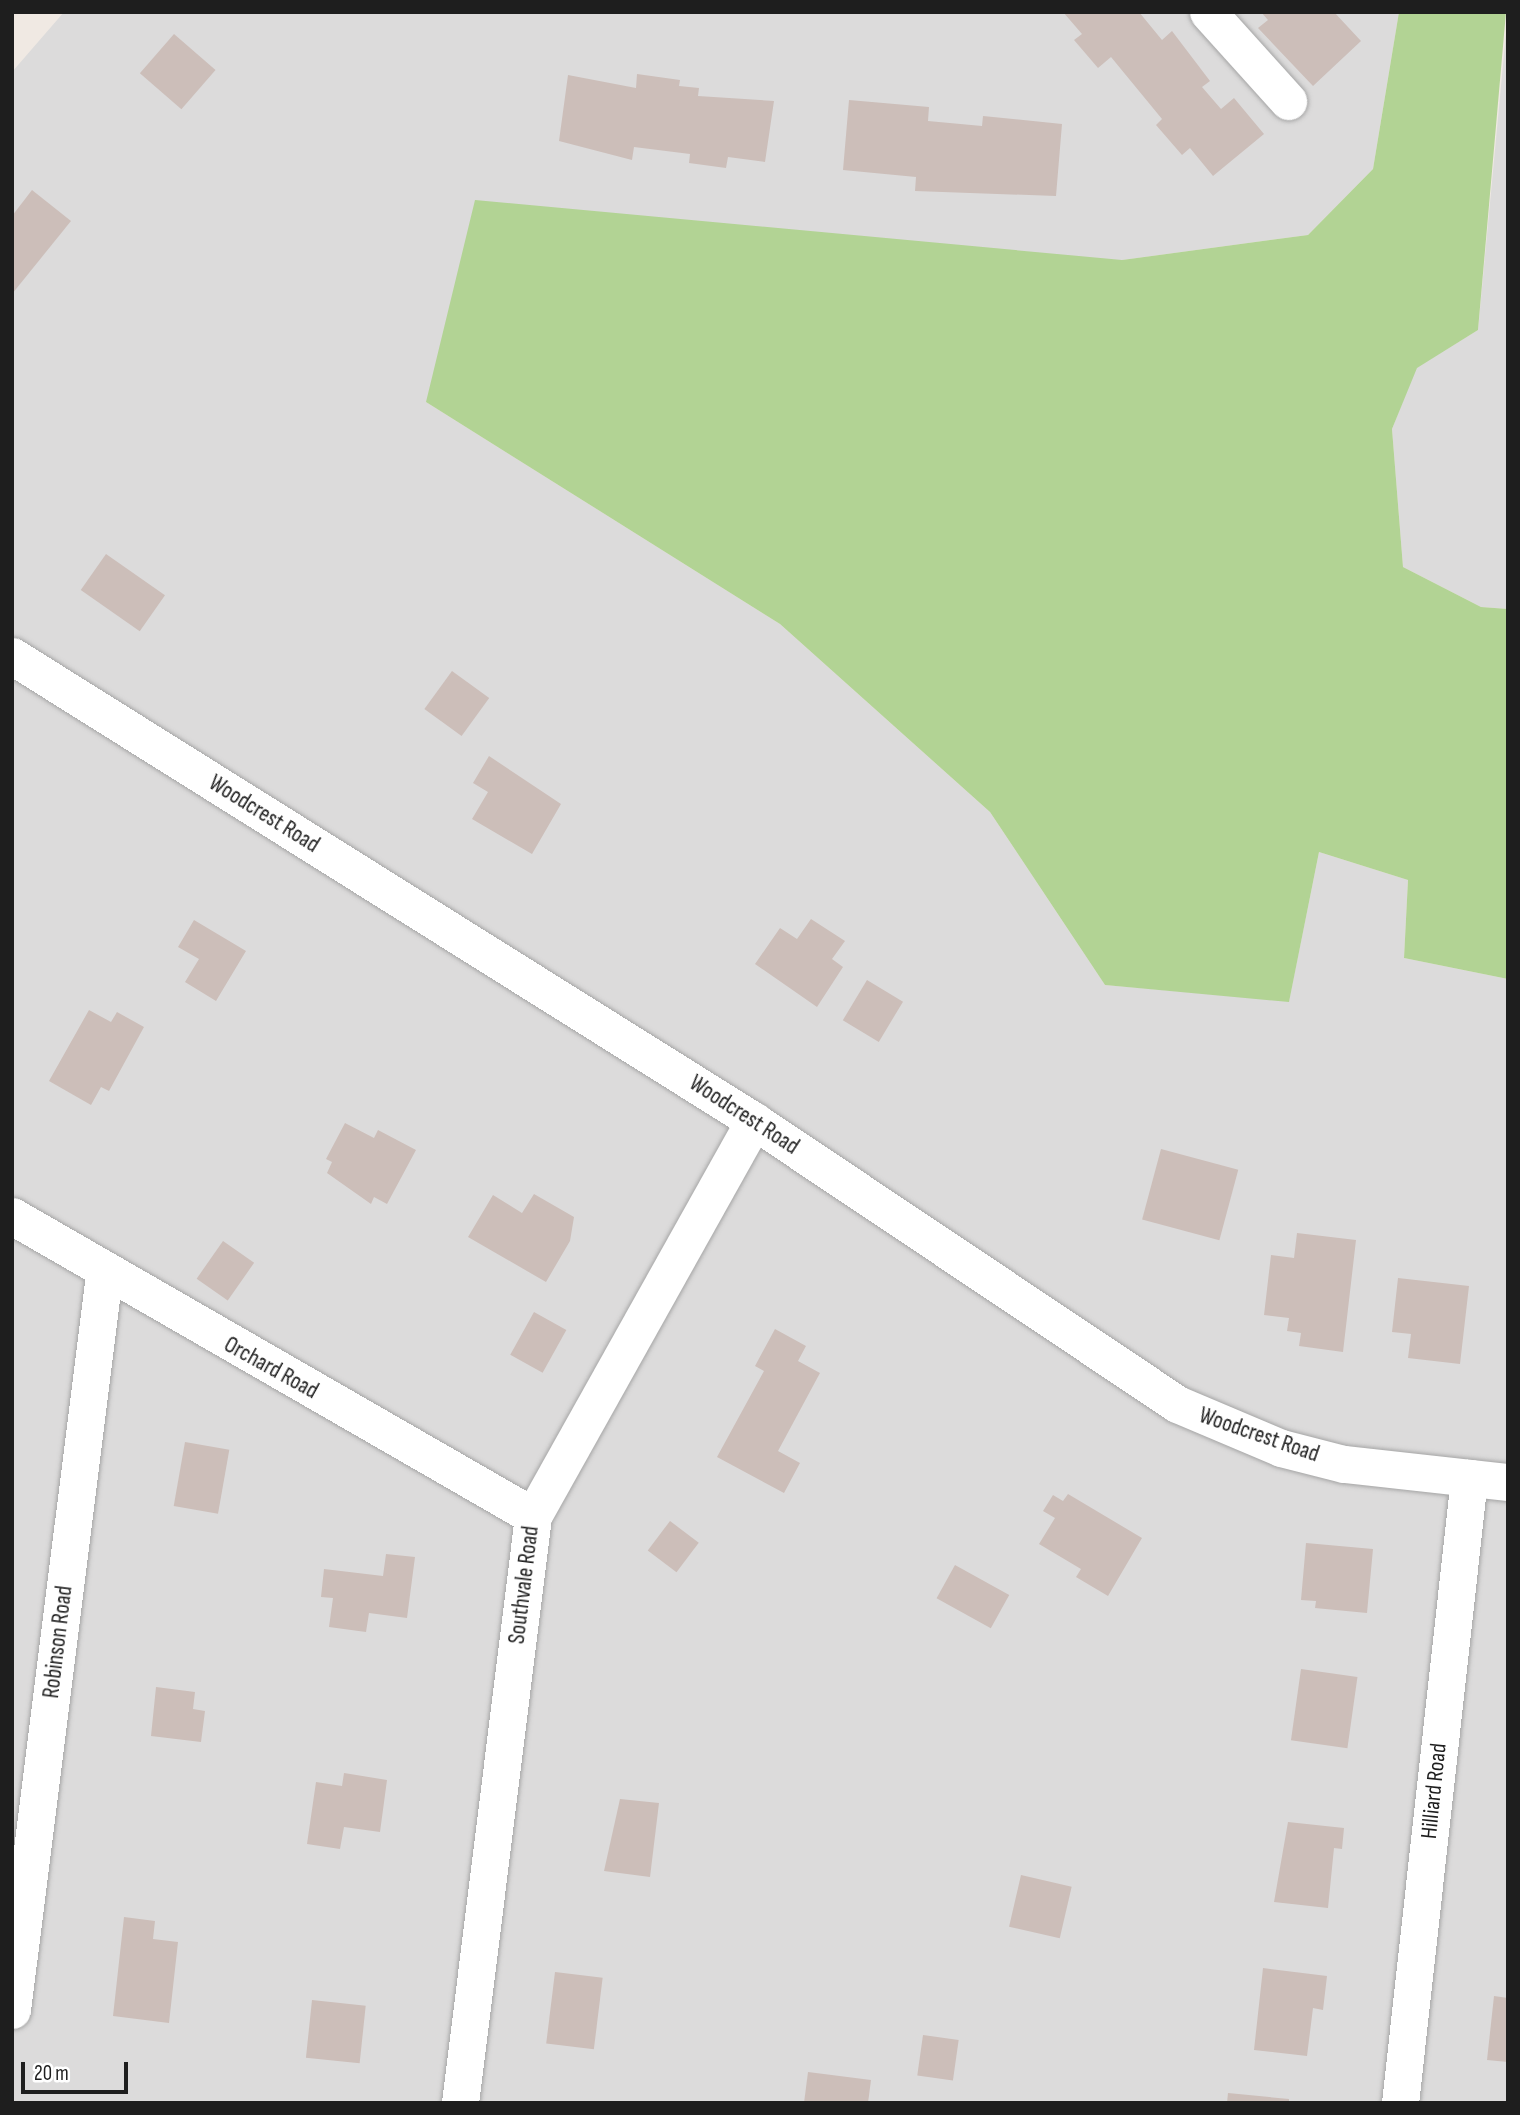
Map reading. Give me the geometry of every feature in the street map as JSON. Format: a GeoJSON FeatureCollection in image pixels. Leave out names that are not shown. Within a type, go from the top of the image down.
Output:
{"type":"FeatureCollection","features":[{"type":"Feature","properties":{"kind":"street"},"geometry":{"type":"LineString","coordinates":[[1208,12],[1288,101]]}},
{"type":"Feature","properties":{"kind":"street","name":"Woodcrest Road"},"geometry":{"type":"LineString","coordinates":[[12,656],[754,1121],[1177,1404],[1281,1448],[1344,1464],[1508,1482]]}},
{"type":"Feature","properties":{"kind":"street","name":"Southvale Road"},"geometry":{"type":"LineString","coordinates":[[460,2103],[533,1516],[754,1121]]}},
{"type":"Feature","properties":{"kind":"street","name":"Orchard Road"},"geometry":{"type":"LineString","coordinates":[[12,1216],[104,1274],[533,1516]]}},
{"type":"Feature","properties":{"kind":"street","name":"Robinson Road"},"geometry":{"type":"LineString","coordinates":[[12,2010],[104,1274]]}},
{"type":"Feature","properties":{"kind":"street","name":"Hilliard Road"},"geometry":{"type":"LineString","coordinates":[[1400,2103],[1469,1478]]}},
{"type":"Feature","properties":{"kind":"shaded area"},"geometry":{"type":"Polygon","coordinates":[[[64,12],[1399,12],[1373,169],[1308,235],[1122,260],[426,402],[780,624],[990,812],[1105,985],[1289,1001],[1319,852],[1408,880],[1404,958],[1508,979],[1508,2103],[12,2103],[12,72],[64,12]]]}},
{"type":"Feature","properties":{"kind":"shaded area"},"geometry":{"type":"Polygon","coordinates":[[[1508,12],[1508,609],[1481,607],[1403,567],[1392,429],[1416,368],[1478,330],[1508,12]]]}},
{"type":"Feature","properties":{"kind":"green space"},"geometry":{"type":"Polygon","coordinates":[[[1399,12],[1506,12],[1478,330],[1417,368],[1392,429],[1403,567],[1481,607],[1508,609],[1508,979],[1404,958],[1408,880],[1319,852],[1289,1002],[1105,985],[990,812],[780,624],[426,402],[475,200],[1122,260],[1308,235],[1373,169],[1399,12]]]}},
{"type":"Feature","properties":{"kind":"building"},"geometry":{"type":"Polygon","coordinates":[[[1063,12],[1139,12],[1162,40],[1172,31],[1210,81],[1202,87],[1221,109],[1234,98],[1264,134],[1213,176],[1190,148],[1182,155],[1156,125],[1162,119],[1111,57],[1098,68],[1074,40],[1082,34],[1063,12]]]}},
{"type":"Feature","properties":{"kind":"building"},"geometry":{"type":"Polygon","coordinates":[[[1261,12],[1334,12],[1361,41],[1313,86],[1258,28],[1268,20],[1261,12]]]}},
{"type":"Feature","properties":{"kind":"building"},"geometry":{"type":"Polygon","coordinates":[[[174,34],[216,70],[181,109],[140,73],[174,34]]]}},
{"type":"Feature","properties":{"kind":"building"},"geometry":{"type":"Polygon","coordinates":[[[637,74],[680,80],[679,86],[699,88],[698,96],[774,101],[765,162],[728,157],[726,168],[689,163],[690,154],[634,147],[632,160],[559,141],[568,75],[636,88],[637,74]]]}},
{"type":"Feature","properties":{"kind":"building"},"geometry":{"type":"Polygon","coordinates":[[[849,100],[929,107],[928,121],[982,126],[983,116],[1062,124],[1056,196],[915,191],[916,177],[843,170],[849,100]]]}},
{"type":"Feature","properties":{"kind":"building"},"geometry":{"type":"Polygon","coordinates":[[[32,190],[71,221],[12,294],[12,216],[32,190]]]}},
{"type":"Feature","properties":{"kind":"building"},"geometry":{"type":"Polygon","coordinates":[[[106,554],[165,595],[140,631],[81,590],[106,554]]]}},
{"type":"Feature","properties":{"kind":"building"},"geometry":{"type":"Polygon","coordinates":[[[452,671],[489,698],[462,736],[424,709],[452,671]]]}},
{"type":"Feature","properties":{"kind":"building"},"geometry":{"type":"Polygon","coordinates":[[[489,756],[561,804],[532,854],[472,819],[488,792],[473,783],[489,756]]]}},
{"type":"Feature","properties":{"kind":"building"},"geometry":{"type":"Polygon","coordinates":[[[811,919],[845,941],[832,959],[843,967],[817,1007],[755,964],[780,928],[797,939],[811,919]]]}},
{"type":"Feature","properties":{"kind":"building"},"geometry":{"type":"Polygon","coordinates":[[[194,920],[246,951],[216,1001],[185,982],[199,959],[178,947],[194,920]]]}},
{"type":"Feature","properties":{"kind":"building"},"geometry":{"type":"Polygon","coordinates":[[[867,980],[903,1002],[879,1042],[843,1020],[867,980]]]}},
{"type":"Feature","properties":{"kind":"building"},"geometry":{"type":"Polygon","coordinates":[[[89,1010],[111,1022],[117,1012],[144,1027],[109,1091],[101,1087],[91,1105],[49,1081],[89,1010]]]}},
{"type":"Feature","properties":{"kind":"building"},"geometry":{"type":"Polygon","coordinates":[[[345,1123],[374,1138],[378,1130],[416,1150],[387,1204],[374,1197],[371,1204],[327,1173],[332,1162],[326,1159],[345,1123]]]}},
{"type":"Feature","properties":{"kind":"building"},"geometry":{"type":"Polygon","coordinates":[[[1161,1149],[1238,1170],[1219,1240],[1142,1220],[1161,1149]]]}},
{"type":"Feature","properties":{"kind":"building"},"geometry":{"type":"Polygon","coordinates":[[[534,1194],[574,1217],[570,1241],[546,1282],[468,1237],[493,1195],[522,1213],[534,1194]]]}},
{"type":"Feature","properties":{"kind":"building"},"geometry":{"type":"Polygon","coordinates":[[[1297,1233],[1356,1240],[1343,1352],[1299,1346],[1301,1333],[1287,1331],[1289,1318],[1264,1315],[1271,1255],[1294,1258],[1297,1233]]]}},
{"type":"Feature","properties":{"kind":"building"},"geometry":{"type":"Polygon","coordinates":[[[223,1241],[254,1263],[228,1300],[197,1279],[223,1241]]]}},
{"type":"Feature","properties":{"kind":"building"},"geometry":{"type":"Polygon","coordinates":[[[1398,1278],[1469,1286],[1460,1364],[1408,1358],[1411,1334],[1392,1332],[1398,1278]]]}},
{"type":"Feature","properties":{"kind":"building"},"geometry":{"type":"Polygon","coordinates":[[[534,1312],[566,1330],[543,1373],[510,1355],[534,1312]]]}},
{"type":"Feature","properties":{"kind":"building"},"geometry":{"type":"Polygon","coordinates":[[[775,1329],[806,1346],[798,1361],[820,1373],[778,1451],[800,1463],[784,1493],[717,1457],[764,1371],[755,1366],[775,1329]]]}},
{"type":"Feature","properties":{"kind":"building"},"geometry":{"type":"Polygon","coordinates":[[[185,1442],[229,1450],[218,1514],[174,1506],[185,1442]]]}},
{"type":"Feature","properties":{"kind":"building"},"geometry":{"type":"Polygon","coordinates":[[[1068,1494],[1142,1538],[1108,1596],[1076,1577],[1081,1569],[1039,1544],[1055,1518],[1043,1511],[1053,1495],[1063,1501],[1068,1494]]]}},
{"type":"Feature","properties":{"kind":"building"},"geometry":{"type":"Polygon","coordinates":[[[670,1521],[699,1543],[676,1572],[648,1551],[670,1521]]]}},
{"type":"Feature","properties":{"kind":"building"},"geometry":{"type":"Polygon","coordinates":[[[1306,1543],[1373,1549],[1367,1613],[1315,1608],[1316,1601],[1301,1600],[1306,1543]]]}},
{"type":"Feature","properties":{"kind":"building"},"geometry":{"type":"Polygon","coordinates":[[[386,1554],[415,1557],[407,1618],[369,1613],[366,1632],[329,1627],[333,1598],[321,1597],[324,1569],[383,1576],[386,1554]]]}},
{"type":"Feature","properties":{"kind":"building"},"geometry":{"type":"Polygon","coordinates":[[[955,1565],[1009,1595],[991,1628],[937,1598],[955,1565]]]}},
{"type":"Feature","properties":{"kind":"building"},"geometry":{"type":"Polygon","coordinates":[[[1301,1669],[1357,1677],[1347,1748],[1291,1740],[1301,1669]]]}},
{"type":"Feature","properties":{"kind":"building"},"geometry":{"type":"Polygon","coordinates":[[[156,1687],[195,1692],[193,1709],[205,1711],[201,1742],[151,1736],[156,1687]]]}},
{"type":"Feature","properties":{"kind":"building"},"geometry":{"type":"Polygon","coordinates":[[[344,1773],[387,1780],[380,1832],[344,1827],[340,1849],[307,1844],[316,1782],[342,1786],[344,1773]]]}},
{"type":"Feature","properties":{"kind":"building"},"geometry":{"type":"Polygon","coordinates":[[[620,1799],[659,1803],[650,1877],[604,1871],[620,1799]]]}},
{"type":"Feature","properties":{"kind":"building"},"geometry":{"type":"Polygon","coordinates":[[[1288,1822],[1344,1828],[1342,1849],[1334,1848],[1328,1908],[1274,1902],[1288,1822]]]}},
{"type":"Feature","properties":{"kind":"building"},"geometry":{"type":"Polygon","coordinates":[[[1021,1875],[1072,1887],[1060,1938],[1009,1927],[1021,1875]]]}},
{"type":"Feature","properties":{"kind":"building"},"geometry":{"type":"Polygon","coordinates":[[[124,1917],[155,1921],[153,1939],[178,1942],[169,2023],[113,2016],[124,1917]]]}},
{"type":"Feature","properties":{"kind":"building"},"geometry":{"type":"Polygon","coordinates":[[[1263,1968],[1327,1976],[1323,2010],[1313,2008],[1307,2056],[1254,2050],[1263,1968]]]}},
{"type":"Feature","properties":{"kind":"building"},"geometry":{"type":"Polygon","coordinates":[[[555,1972],[603,1978],[594,2049],[546,2043],[555,1972]]]}},
{"type":"Feature","properties":{"kind":"building"},"geometry":{"type":"Polygon","coordinates":[[[1494,1996],[1508,1998],[1508,2062],[1487,2060],[1494,1996]]]}},
{"type":"Feature","properties":{"kind":"building"},"geometry":{"type":"Polygon","coordinates":[[[312,2000],[366,2006],[360,2063],[306,2058],[312,2000]]]}},
{"type":"Feature","properties":{"kind":"building"},"geometry":{"type":"Polygon","coordinates":[[[923,2035],[959,2040],[953,2081],[917,2076],[923,2035]]]}},
{"type":"Feature","properties":{"kind":"building"},"geometry":{"type":"Polygon","coordinates":[[[808,2072],[871,2080],[868,2103],[804,2103],[808,2072]]]}},
{"type":"Feature","properties":{"kind":"building"},"geometry":{"type":"Polygon","coordinates":[[[1228,2093],[1289,2099],[1289,2103],[1227,2103],[1228,2093]]]}}]}
